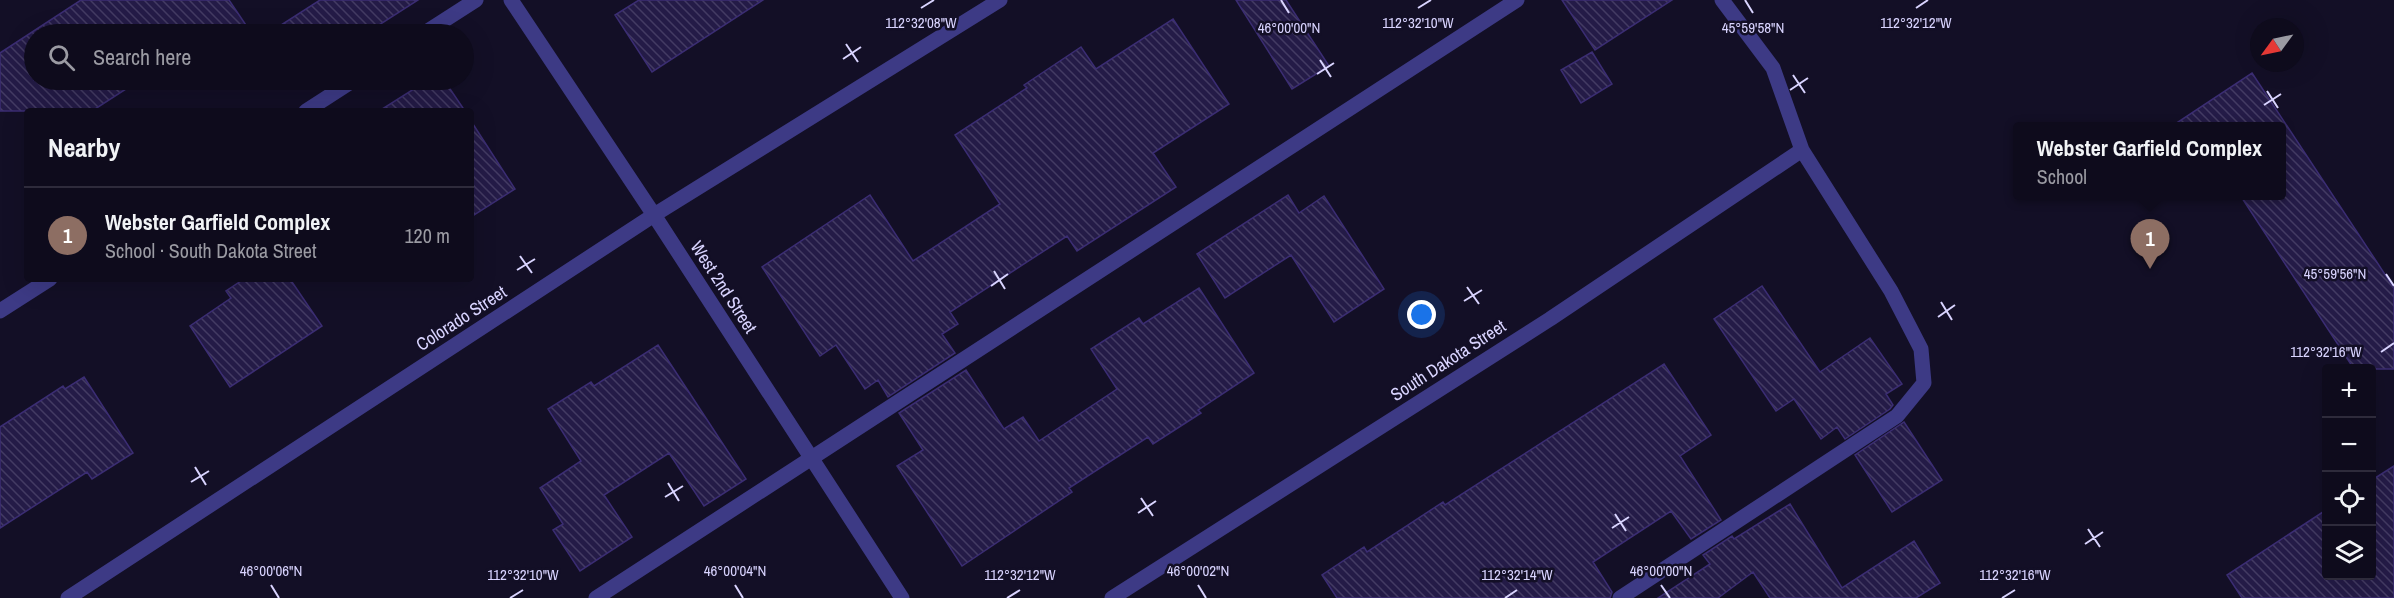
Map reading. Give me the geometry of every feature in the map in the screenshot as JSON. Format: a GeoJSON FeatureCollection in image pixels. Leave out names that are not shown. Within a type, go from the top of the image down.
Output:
{"type":"FeatureCollection","features":[{"type":"Feature","properties":{"kind":"street"},"geometry":{"type":"LineString","coordinates":[[439,24],[476,0]]}},
{"type":"Feature","properties":{"kind":"street","name":"West 2nd Street"},"geometry":{"type":"LineString","coordinates":[[511,0],[654,215],[902,598]]}},
{"type":"Feature","properties":{"kind":"street","name":"Colorado Street"},"geometry":{"type":"LineString","coordinates":[[68,598],[654,215],[1000,0]]}},
{"type":"Feature","properties":{"kind":"street"},"geometry":{"type":"LineString","coordinates":[[596,598],[1516,0]]}},
{"type":"Feature","properties":{"kind":"street"},"geometry":{"type":"LineString","coordinates":[[1620,598],[1897,416],[1924,383],[1921,349],[1891,291],[1802,150],[1773,68],[1722,0]]}},
{"type":"Feature","properties":{"kind":"street"},"geometry":{"type":"LineString","coordinates":[[311,108],[339,90]]}},
{"type":"Feature","properties":{"kind":"street","name":"South Dakota Street"},"geometry":{"type":"LineString","coordinates":[[1112,598],[1550,319],[1802,150]]}},
{"type":"Feature","properties":{"kind":"street"},"geometry":{"type":"LineString","coordinates":[[0,311],[45,282]]}},
{"type":"Feature","properties":{"kind":"building"},"geometry":{"type":"Polygon","coordinates":[[[81,0],[229,0],[245,24],[44,24],[81,0]]]}},
{"type":"Feature","properties":{"kind":"building"},"geometry":{"type":"Polygon","coordinates":[[[320,0],[418,0],[381,24],[283,24],[320,0]]]}},
{"type":"Feature","properties":{"kind":"building"},"geometry":{"type":"Polygon","coordinates":[[[639,0],[763,0],[652,72],[615,15],[639,0]]]}},
{"type":"Feature","properties":{"kind":"building"},"geometry":{"type":"Polygon","coordinates":[[[1236,0],[1286,0],[1329,66],[1292,89],[1236,0]]]}},
{"type":"Feature","properties":{"kind":"building"},"geometry":{"type":"Polygon","coordinates":[[[1562,0],[1672,0],[1595,50],[1562,0]]]}},
{"type":"Feature","properties":{"kind":"building"},"geometry":{"type":"Polygon","coordinates":[[[1173,19],[1229,104],[1153,153],[1176,187],[1077,251],[1067,236],[950,312],[958,324],[942,334],[955,353],[888,397],[878,380],[865,389],[836,345],[820,356],[762,267],[870,195],[913,261],[1000,204],[955,135],[1027,88],[1024,85],[1081,47],[1096,69],[1173,19]]]}},
{"type":"Feature","properties":{"kind":"building"},"geometry":{"type":"Polygon","coordinates":[[[24,37],[24,90],[125,90],[97,108],[24,108],[24,111],[0,111],[0,53],[24,37]]]}},
{"type":"Feature","properties":{"kind":"building"},"geometry":{"type":"Polygon","coordinates":[[[1592,52],[1612,84],[1581,103],[1561,70],[1592,52]]]}},
{"type":"Feature","properties":{"kind":"building"},"geometry":{"type":"Polygon","coordinates":[[[2252,73],[2284,122],[2178,122],[2252,73]]]}},
{"type":"Feature","properties":{"kind":"building"},"geometry":{"type":"Polygon","coordinates":[[[412,90],[451,90],[463,108],[384,108],[412,90]]]}},
{"type":"Feature","properties":{"kind":"building"},"geometry":{"type":"Polygon","coordinates":[[[2286,124],[2394,288],[2394,369],[2376,369],[2376,364],[2351,364],[2243,200],[2286,200],[2286,124]]]}},
{"type":"Feature","properties":{"kind":"building"},"geometry":{"type":"Polygon","coordinates":[[[474,126],[515,189],[474,215],[474,126]]]}},
{"type":"Feature","properties":{"kind":"building"},"geometry":{"type":"Polygon","coordinates":[[[1288,195],[1299,213],[1324,196],[1384,289],[1334,322],[1291,255],[1225,298],[1197,254],[1288,195]]]}},
{"type":"Feature","properties":{"kind":"building"},"geometry":{"type":"Polygon","coordinates":[[[240,282],[292,282],[322,326],[230,387],[190,326],[231,298],[226,291],[240,282]]]}},
{"type":"Feature","properties":{"kind":"building"},"geometry":{"type":"Polygon","coordinates":[[[1762,286],[1820,372],[1870,338],[1902,384],[1886,394],[1893,405],[1890,409],[1845,439],[1837,427],[1821,439],[1794,399],[1776,411],[1714,319],[1762,286]]]}},
{"type":"Feature","properties":{"kind":"building"},"geometry":{"type":"Polygon","coordinates":[[[1199,288],[1254,373],[1198,410],[1201,413],[1153,444],[1148,437],[1069,488],[1072,492],[962,566],[897,466],[923,450],[899,413],[966,370],[1004,429],[1023,417],[1039,441],[1117,389],[1091,349],[1139,318],[1143,324],[1199,288]]]}},
{"type":"Feature","properties":{"kind":"building"},"geometry":{"type":"Polygon","coordinates":[[[658,345],[746,479],[704,506],[669,453],[604,495],[632,537],[580,571],[553,530],[563,524],[540,488],[581,461],[548,409],[591,382],[594,386],[658,345]]]}},
{"type":"Feature","properties":{"kind":"building"},"geometry":{"type":"Polygon","coordinates":[[[1664,364],[1711,435],[1680,456],[1721,520],[1691,539],[1671,511],[1593,562],[1612,592],[1610,598],[1337,598],[1322,575],[1364,547],[1367,552],[1443,502],[1445,505],[1664,364]]]}},
{"type":"Feature","properties":{"kind":"building"},"geometry":{"type":"Polygon","coordinates":[[[84,377],[133,453],[92,479],[87,472],[0,528],[0,427],[63,386],[65,389],[84,377]]]}},
{"type":"Feature","properties":{"kind":"building"},"geometry":{"type":"Polygon","coordinates":[[[1904,422],[1942,480],[1892,512],[1855,455],[1904,422]]]}},
{"type":"Feature","properties":{"kind":"building"},"geometry":{"type":"Polygon","coordinates":[[[2394,466],[2394,598],[2242,598],[2227,575],[2322,513],[2322,580],[2376,580],[2376,477],[2394,466]]]}},
{"type":"Feature","properties":{"kind":"building"},"geometry":{"type":"Polygon","coordinates":[[[1790,504],[1842,588],[1914,541],[1940,583],[1916,598],[1770,598],[1753,572],[1718,598],[1658,598],[1710,564],[1703,555],[1732,536],[1734,539],[1790,504]]]}},
{"type":"Feature","properties":{"kind":"place","name":"Webster Garfield Complex"},"geometry":{"type":"Point","coordinates":[2150,269]}}]}
